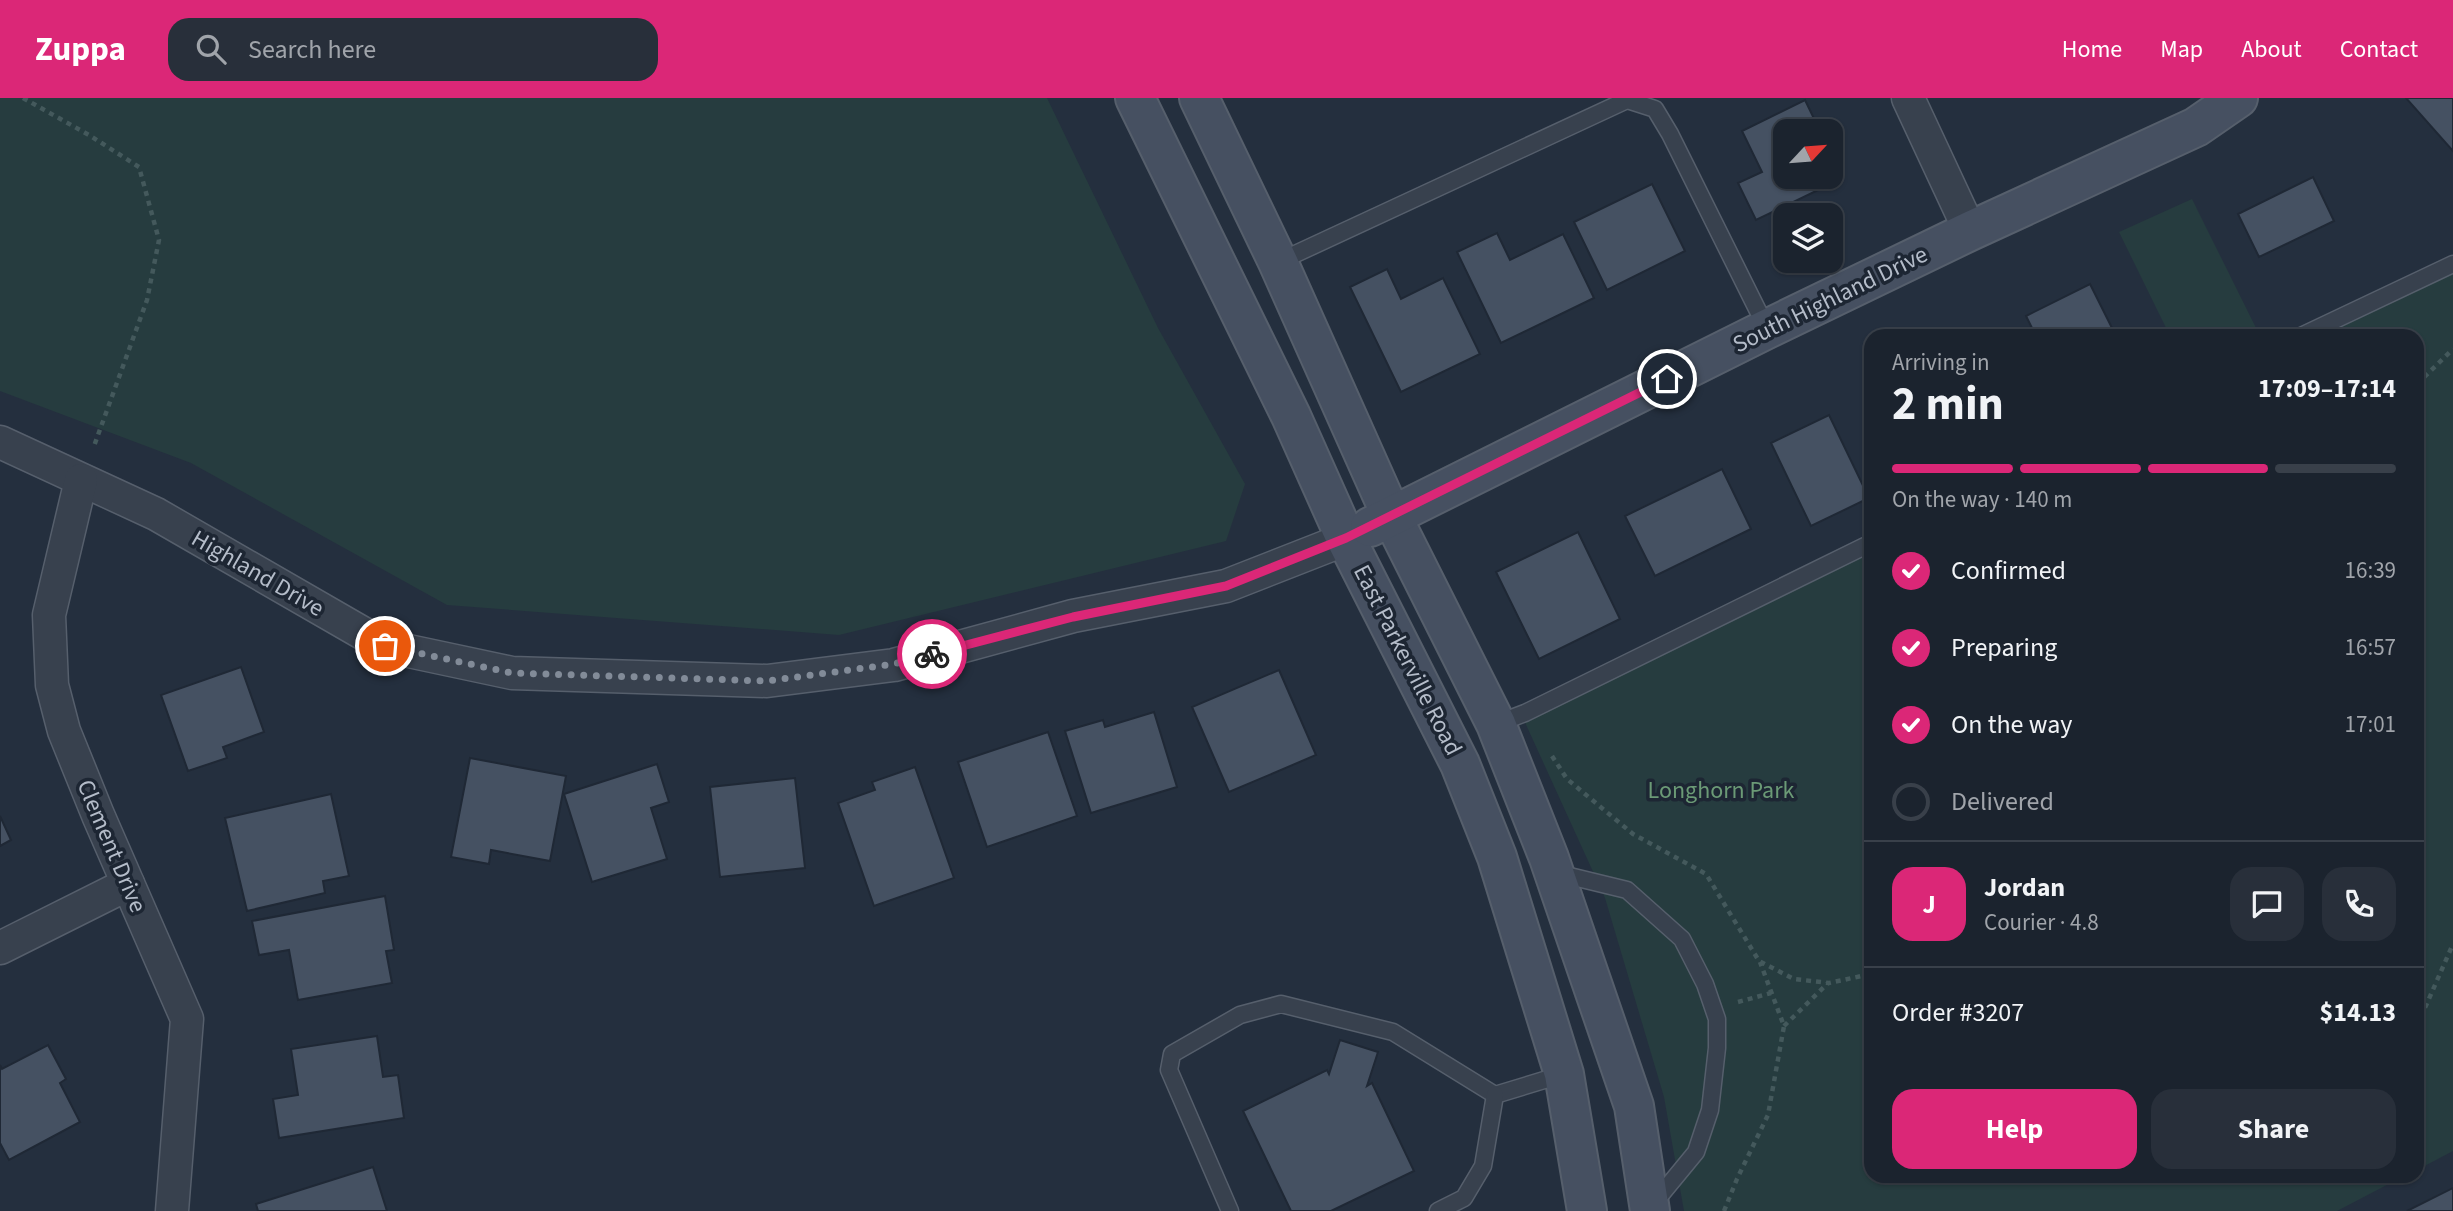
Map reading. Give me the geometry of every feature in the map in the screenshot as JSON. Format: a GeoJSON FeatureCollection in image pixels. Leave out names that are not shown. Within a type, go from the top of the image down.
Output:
{"type":"FeatureCollection","features":[{"type":"Feature","properties":{"kind":"main road","name":"East Parkerville Road"},"geometry":{"type":"LineString","coordinates":[[1135,98],[1290,416],[1346,538],[1460,764],[1497,857],[1564,1074],[1587,1211]]}},
{"type":"Feature","properties":{"kind":"main road","name":"East Parkerville Road"},"geometry":{"type":"LineString","coordinates":[[1199,98],[1278,262],[1392,517],[1496,724],[1554,872],[1634,1106],[1650,1210]]}},
{"type":"Feature","properties":{"kind":"main road","name":"South Highland Drive"},"geometry":{"type":"LineString","coordinates":[[1346,538],[1767,329],[1970,231],[2196,127],[2238,98]]}},
{"type":"Feature","properties":{"kind":"street"},"geometry":{"type":"LineString","coordinates":[[1908,98],[1970,231]]}},
{"type":"Feature","properties":{"kind":"street","name":"Highland Drive"},"geometry":{"type":"LineString","coordinates":[[0,442],[156,514],[385,646],[512,673],[767,681],[894,664],[1073,617],[1226,586],[1346,538]]}},
{"type":"Feature","properties":{"kind":"street","name":"Clement Drive"},"geometry":{"type":"LineString","coordinates":[[81,480],[49,615],[52,685],[64,731],[187,1019],[173,1211]]}},
{"type":"Feature","properties":{"kind":"street"},"geometry":{"type":"LineString","coordinates":[[0,948],[128,884]]}},
{"type":"Feature","properties":{"kind":"lane"},"geometry":{"type":"LineString","coordinates":[[1278,262],[1627,100],[1655,109],[1767,329]]}},
{"type":"Feature","properties":{"kind":"lane"},"geometry":{"type":"LineString","coordinates":[[2316,329],[2453,264]]}},
{"type":"Feature","properties":{"kind":"lane"},"geometry":{"type":"LineString","coordinates":[[1496,724],[1524,713],[1864,546]]}},
{"type":"Feature","properties":{"kind":"lane"},"geometry":{"type":"LineString","coordinates":[[1554,872],[1627,890],[1682,939],[1704,984],[1717,1019],[1717,1048],[1710,1110],[1696,1152],[1650,1210]]}},
{"type":"Feature","properties":{"kind":"lane"},"geometry":{"type":"LineString","coordinates":[[1230,1211],[1169,1070],[1172,1054],[1240,1016],[1281,1003],[1393,1032],[1495,1095],[1564,1074]]}},
{"type":"Feature","properties":{"kind":"lane"},"geometry":{"type":"LineString","coordinates":[[1438,1211],[1464,1198],[1483,1166],[1495,1095]]}},
{"type":"Feature","properties":{"kind":"path"},"geometry":{"type":"LineString","coordinates":[[23,98],[89,135],[138,167],[159,240],[147,300],[81,480]]}},
{"type":"Feature","properties":{"kind":"path"},"geometry":{"type":"LineString","coordinates":[[2424,377],[2453,349]]}},
{"type":"Feature","properties":{"kind":"path"},"geometry":{"type":"LineString","coordinates":[[1547,747],[1567,779],[1633,834],[1706,874],[1759,961],[1784,1026],[1768,1115],[1724,1211]]}},
{"type":"Feature","properties":{"kind":"path"},"geometry":{"type":"LineString","coordinates":[[2424,1010],[2453,944]]}},
{"type":"Feature","properties":{"kind":"path"},"geometry":{"type":"LineString","coordinates":[[1759,961],[1794,979],[1829,983],[1864,976]]}},
{"type":"Feature","properties":{"kind":"path"},"geometry":{"type":"LineString","coordinates":[[1784,1026],[1829,983]]}},
{"type":"Feature","properties":{"kind":"green space"},"geometry":{"type":"Polygon","coordinates":[[[0,98],[1047,98],[1158,328],[1245,484],[1226,541],[839,635],[447,605],[191,463],[0,391],[0,98]]]}},
{"type":"Feature","properties":{"kind":"green space"},"geometry":{"type":"Polygon","coordinates":[[[2192,199],[2257,329],[2167,329],[2119,232],[2192,199]]]}},
{"type":"Feature","properties":{"kind":"green space"},"geometry":{"type":"Polygon","coordinates":[[[2453,272],[2453,1151],[2424,1166],[2424,329],[2337,329],[2453,272]]]}},
{"type":"Feature","properties":{"kind":"green space","name":"Longhorn Park"},"geometry":{"type":"Polygon","coordinates":[[[1864,555],[1864,1183],[2391,1183],[2337,1211],[1684,1211],[1664,1097],[1605,898],[1523,718],[1864,555]]]}},
{"type":"Feature","properties":{"kind":"building"},"geometry":{"type":"Polygon","coordinates":[[[2406,98],[2453,98],[2453,151],[2406,98]]]}},
{"type":"Feature","properties":{"kind":"building"},"geometry":{"type":"Polygon","coordinates":[[[1805,100],[1814,119],[1773,119],[1773,189],[1820,189],[1791,203],[1773,203],[1773,212],[1756,220],[1738,183],[1762,172],[1742,131],[1805,100]]]}},
{"type":"Feature","properties":{"kind":"building"},"geometry":{"type":"Polygon","coordinates":[[[2313,177],[2334,221],[2259,257],[2238,214],[2313,177]]]}},
{"type":"Feature","properties":{"kind":"building"},"geometry":{"type":"Polygon","coordinates":[[[1652,184],[1685,251],[1607,290],[1574,222],[1652,184]]]}},
{"type":"Feature","properties":{"kind":"building"},"geometry":{"type":"Polygon","coordinates":[[[1497,233],[1510,260],[1563,234],[1594,298],[1501,343],[1457,252],[1497,233]]]}},
{"type":"Feature","properties":{"kind":"building"},"geometry":{"type":"Polygon","coordinates":[[[1387,269],[1401,299],[1443,278],[1480,354],[1401,392],[1350,287],[1387,269]]]}},
{"type":"Feature","properties":{"kind":"building"},"geometry":{"type":"Polygon","coordinates":[[[2090,284],[2112,329],[2032,329],[2026,316],[2090,284]]]}},
{"type":"Feature","properties":{"kind":"building"},"geometry":{"type":"Polygon","coordinates":[[[1829,415],[1864,488],[1864,500],[1811,526],[1771,443],[1829,415]]]}},
{"type":"Feature","properties":{"kind":"building"},"geometry":{"type":"Polygon","coordinates":[[[1722,469],[1751,529],[1655,576],[1625,516],[1722,469]]]}},
{"type":"Feature","properties":{"kind":"building"},"geometry":{"type":"Polygon","coordinates":[[[1578,532],[1620,619],[1539,659],[1496,572],[1578,532]]]}},
{"type":"Feature","properties":{"kind":"building"},"geometry":{"type":"Polygon","coordinates":[[[241,667],[264,732],[223,747],[227,758],[188,771],[161,695],[241,667]]]}},
{"type":"Feature","properties":{"kind":"building"},"geometry":{"type":"Polygon","coordinates":[[[1279,670],[1316,755],[1229,792],[1192,707],[1279,670]]]}},
{"type":"Feature","properties":{"kind":"building"},"geometry":{"type":"Polygon","coordinates":[[[1154,712],[1177,787],[1091,813],[1065,731],[1103,720],[1105,727],[1154,712]]]}},
{"type":"Feature","properties":{"kind":"building"},"geometry":{"type":"Polygon","coordinates":[[[1048,732],[1077,816],[987,847],[958,762],[1048,732]]]}},
{"type":"Feature","properties":{"kind":"building"},"geometry":{"type":"Polygon","coordinates":[[[470,758],[566,776],[550,861],[491,850],[489,864],[451,857],[470,758]]]}},
{"type":"Feature","properties":{"kind":"building"},"geometry":{"type":"Polygon","coordinates":[[[657,764],[669,802],[651,808],[667,859],[592,882],[564,794],[657,764]]]}},
{"type":"Feature","properties":{"kind":"building"},"geometry":{"type":"Polygon","coordinates":[[[915,767],[954,878],[874,906],[838,803],[875,790],[872,782],[915,767]]]}},
{"type":"Feature","properties":{"kind":"building"},"geometry":{"type":"Polygon","coordinates":[[[795,778],[805,868],[720,877],[710,787],[795,778]]]}},
{"type":"Feature","properties":{"kind":"building"},"geometry":{"type":"Polygon","coordinates":[[[331,794],[349,876],[323,881],[325,893],[247,911],[225,818],[331,794]]]}},
{"type":"Feature","properties":{"kind":"building"},"geometry":{"type":"Polygon","coordinates":[[[0,816],[11,840],[0,846],[0,816]]]}},
{"type":"Feature","properties":{"kind":"building"},"geometry":{"type":"Polygon","coordinates":[[[385,896],[394,950],[386,951],[392,983],[298,1000],[289,950],[259,955],[252,921],[385,896]]]}},
{"type":"Feature","properties":{"kind":"building"},"geometry":{"type":"Polygon","coordinates":[[[377,1036],[383,1077],[398,1075],[404,1118],[279,1138],[273,1099],[298,1095],[291,1049],[377,1036]]]}},
{"type":"Feature","properties":{"kind":"building"},"geometry":{"type":"Polygon","coordinates":[[[1340,1040],[1378,1052],[1367,1086],[1372,1083],[1414,1171],[1331,1211],[1291,1211],[1243,1111],[1327,1070],[1329,1074],[1340,1040]]]}},
{"type":"Feature","properties":{"kind":"building"},"geometry":{"type":"Polygon","coordinates":[[[48,1045],[66,1079],[60,1083],[80,1122],[9,1160],[0,1143],[0,1065],[2,1069],[48,1045]]]}},
{"type":"Feature","properties":{"kind":"building"},"geometry":{"type":"Polygon","coordinates":[[[373,1167],[387,1211],[258,1211],[256,1204],[373,1167]]]}},
{"type":"Feature","properties":{"kind":"building"},"geometry":{"type":"Polygon","coordinates":[[[2453,1188],[2453,1211],[2407,1211],[2453,1188]]]}},
{"type":"Feature","properties":{"kind":"way so far"},"geometry":{"type":"LineString","coordinates":[[385,646],[512,673],[767,681],[894,664],[932,654]]}},
{"type":"Feature","properties":{"kind":"route"},"geometry":{"type":"LineString","coordinates":[[932,654],[1073,617],[1226,586],[1392,517],[1667,379]]}}]}
